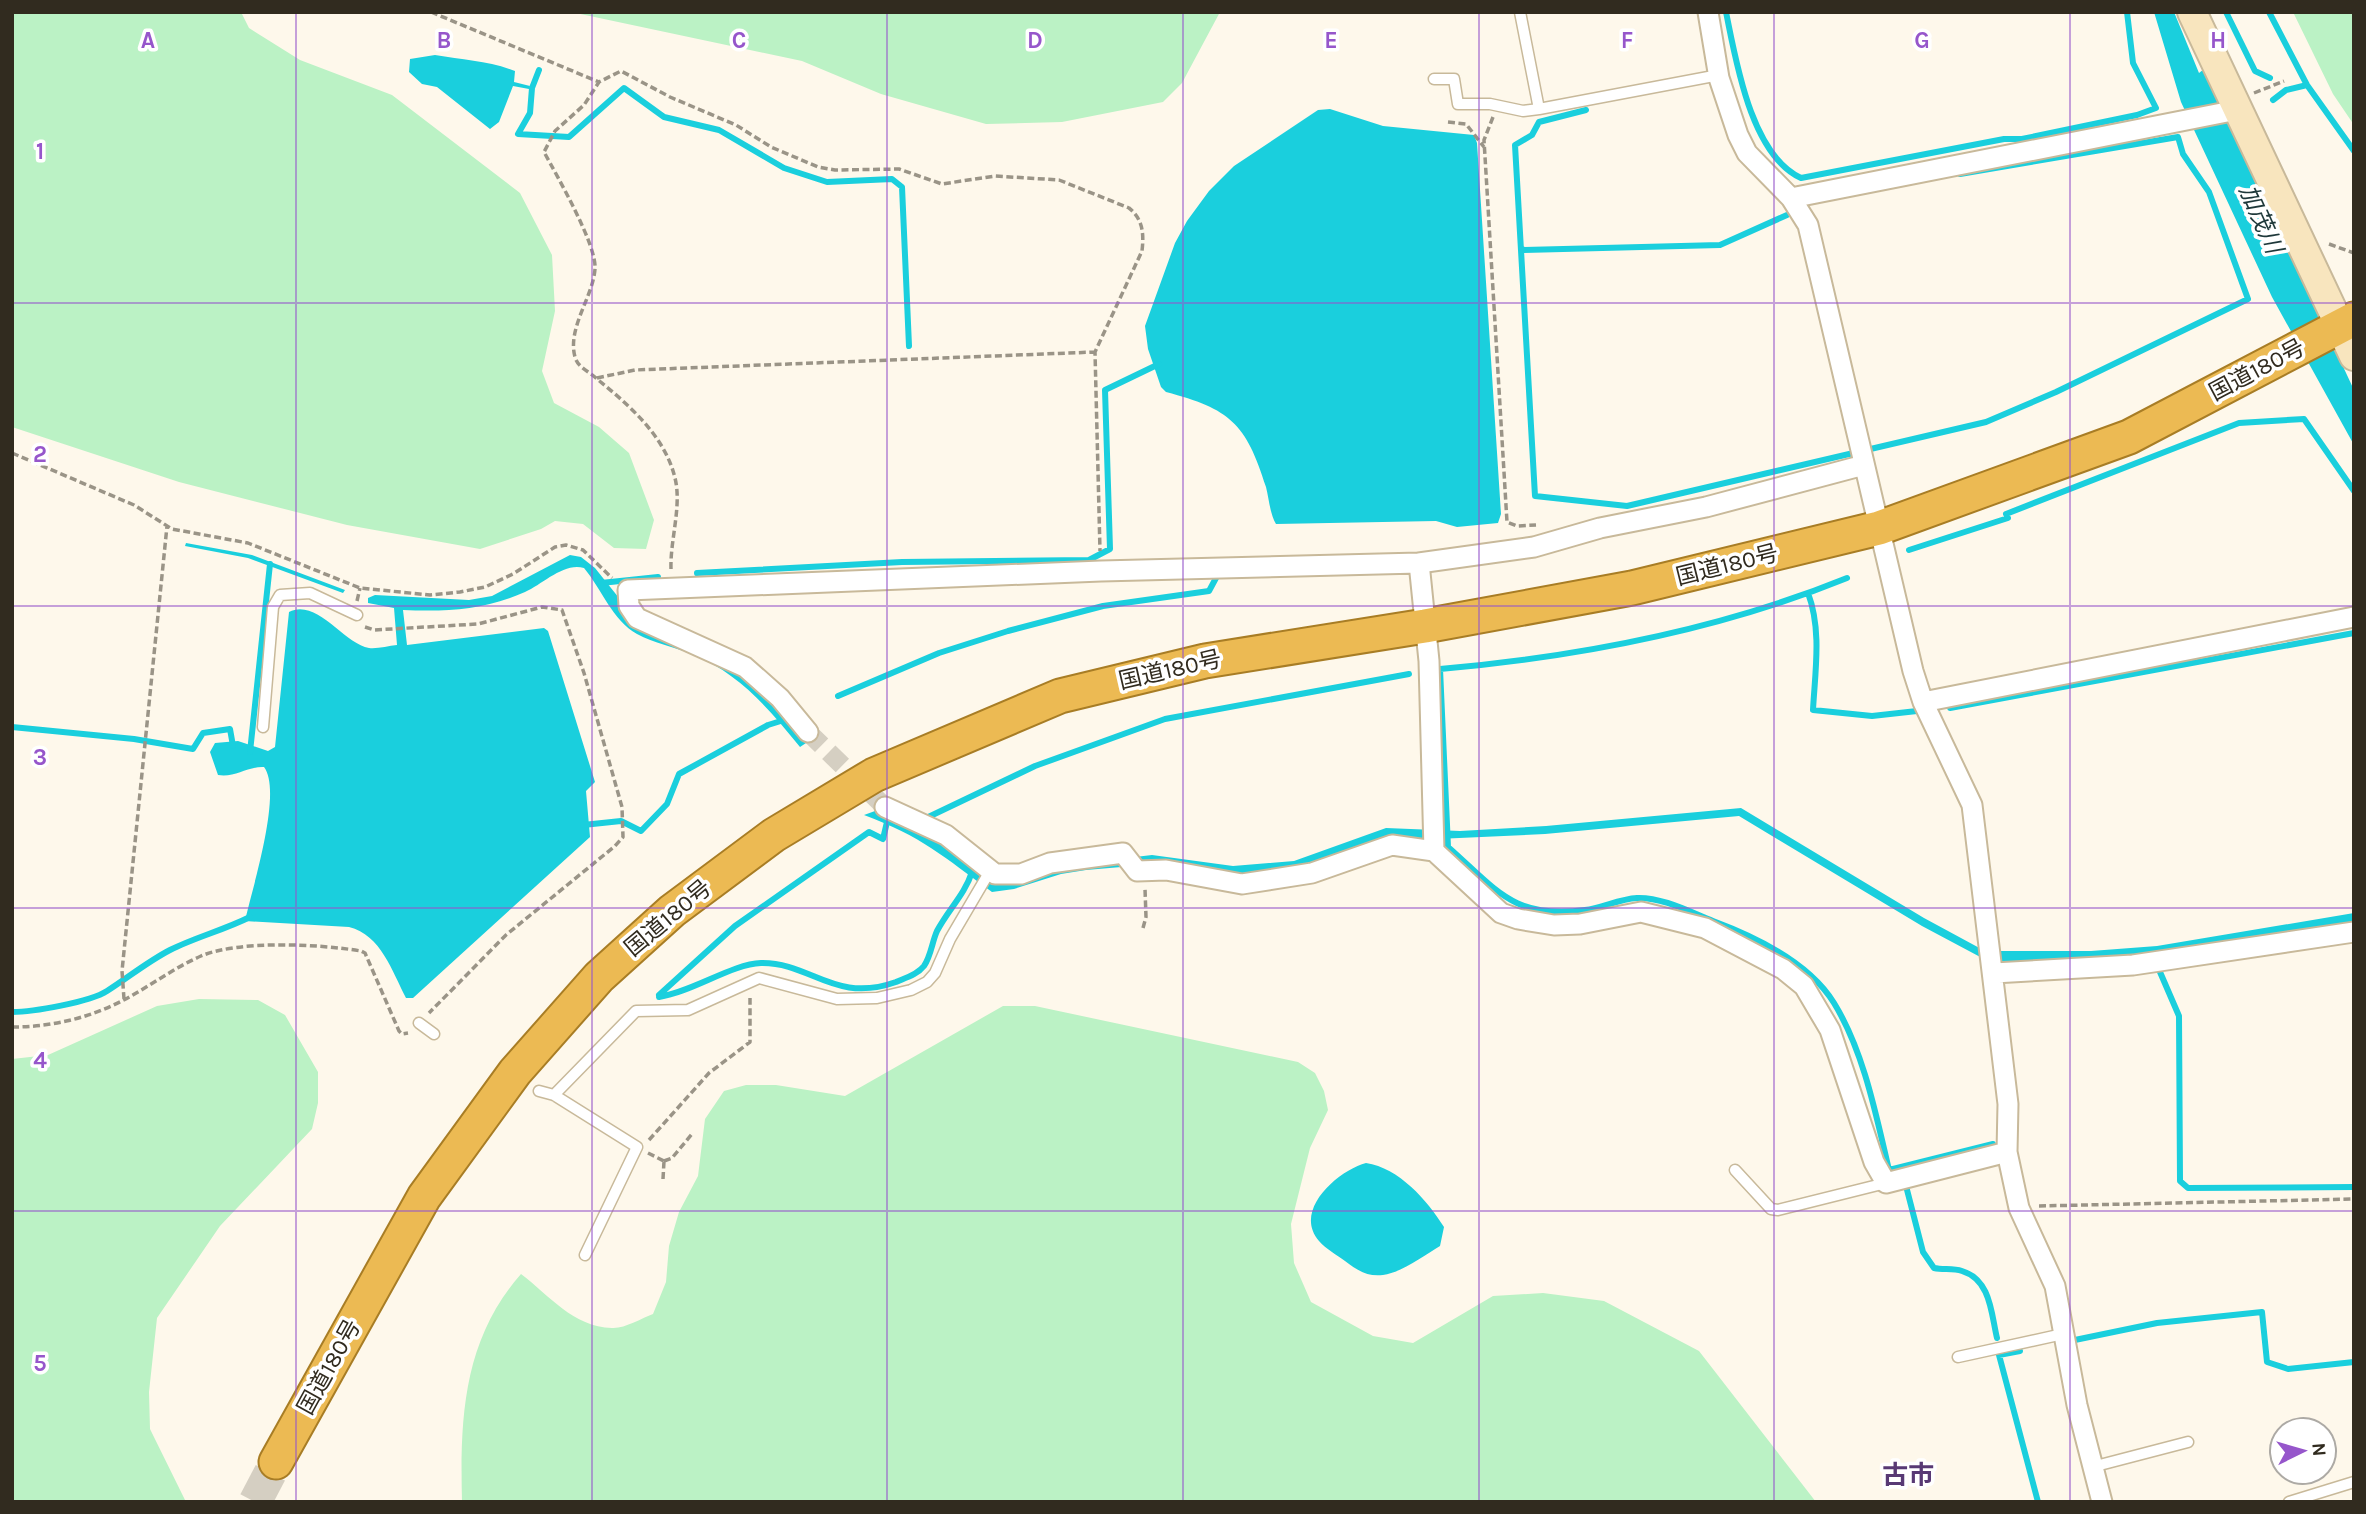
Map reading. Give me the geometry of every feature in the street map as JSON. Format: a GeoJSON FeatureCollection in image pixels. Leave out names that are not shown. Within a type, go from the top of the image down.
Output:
{"type":"FeatureCollection","features":[{"type":"Feature","properties":{"kind":"highway","name":"国道180号"},"geometry":{"type":"LineString","coordinates":[[276,1462],[424,1197],[515,1072],[599,977],[673,911],[774,835],[874,775],[939,745],[1060,696],[1205,661],[1425,626],[1632,588],[1879,528],[2129,437],[2349,334]]}},
{"type":"Feature","properties":{"kind":"main road"},"geometry":{"type":"LineString","coordinates":[[2192,12],[2235,106],[2349,334]]}},
{"type":"Feature","properties":{"kind":"street"},"geometry":{"type":"LineString","coordinates":[[1708,12],[1719,75],[1731,117],[1747,152],[1791,198],[1808,225],[1923,702],[1972,805],[2008,1104],[2007,1152],[2019,1208],[2055,1286],[2063,1334],[2102,1502]]}},
{"type":"Feature","properties":{"kind":"street"},"geometry":{"type":"LineString","coordinates":[[1791,198],[2235,106]]}},
{"type":"Feature","properties":{"kind":"street"},"geometry":{"type":"LineString","coordinates":[[808,732],[780,698],[744,667],[637,618],[629,606],[628,590],[1101,571],[1419,563],[1534,547],[1600,528],[1706,507],[1864,465]]}},
{"type":"Feature","properties":{"kind":"street"},"geometry":{"type":"LineString","coordinates":[[1419,563],[1429,661],[1434,851]]}},
{"type":"Feature","properties":{"kind":"street"},"geometry":{"type":"LineString","coordinates":[[1923,702],[2354,617]]}},
{"type":"Feature","properties":{"kind":"street"},"geometry":{"type":"LineString","coordinates":[[885,807],[946,835],[990,873],[1002,876],[1021,874],[1050,863],[1123,853],[1140,871],[1166,870],[1242,884],[1312,873],[1392,845],[1434,851],[1501,913],[1518,919],[1567,924],[1642,912],[1705,928],[1783,969],[1804,986],[1820,1009],[1839,1052],[1874,1162],[1886,1183],[2007,1152]]}},
{"type":"Feature","properties":{"kind":"street"},"geometry":{"type":"LineString","coordinates":[[1994,973],[2133,965],[2354,932]]}},
{"type":"Feature","properties":{"kind":"lane"},"geometry":{"type":"LineString","coordinates":[[1520,12],[1539,109]]}},
{"type":"Feature","properties":{"kind":"lane"},"geometry":{"type":"LineString","coordinates":[[1434,79],[1454,79],[1458,104],[1498,106],[1522,111],[1719,75]]}},
{"type":"Feature","properties":{"kind":"lane"},"geometry":{"type":"LineString","coordinates":[[263,727],[273,607],[280,595],[310,593],[357,615]]}},
{"type":"Feature","properties":{"kind":"lane"},"geometry":{"type":"LineString","coordinates":[[554,1095],[636,1011],[688,1010],[748,982],[767,978],[837,999],[911,990],[928,982],[935,973],[962,916],[990,873]]}},
{"type":"Feature","properties":{"kind":"lane"},"geometry":{"type":"LineString","coordinates":[[419,1023],[434,1034]]}},
{"type":"Feature","properties":{"kind":"lane"},"geometry":{"type":"LineString","coordinates":[[539,1091],[554,1095],[637,1147],[584,1255]]}},
{"type":"Feature","properties":{"kind":"lane"},"geometry":{"type":"LineString","coordinates":[[1735,1170],[1771,1209],[1778,1210],[1886,1183]]}},
{"type":"Feature","properties":{"kind":"lane"},"geometry":{"type":"LineString","coordinates":[[1958,1357],[2063,1334]]}},
{"type":"Feature","properties":{"kind":"lane"},"geometry":{"type":"LineString","coordinates":[[2092,1467],[2188,1442]]}},
{"type":"Feature","properties":{"kind":"lane"},"geometry":{"type":"LineString","coordinates":[[2290,1502],[2354,1482]]}},
{"type":"Feature","properties":{"kind":"path"},"geometry":{"type":"LineString","coordinates":[[431,12],[598,82]]}},
{"type":"Feature","properties":{"kind":"path"},"geometry":{"type":"LineString","coordinates":[[671,588],[676,479],[653,432],[597,378],[579,366],[574,355],[578,323],[594,279],[594,256],[544,152],[555,131],[584,105],[598,82],[621,71],[670,97],[736,125],[771,147],[818,167],[835,170],[899,169],[942,184],[995,176],[1059,180],[1129,208],[1141,224],[1142,251],[1095,352],[1101,571]]}},
{"type":"Feature","properties":{"kind":"path"},"geometry":{"type":"LineString","coordinates":[[2235,106],[2284,81]]}},
{"type":"Feature","properties":{"kind":"path"},"geometry":{"type":"LineString","coordinates":[[1498,106],[1484,140],[1507,522],[1517,526],[1547,523]]}},
{"type":"Feature","properties":{"kind":"path"},"geometry":{"type":"LineString","coordinates":[[1448,122],[1466,124],[1485,148]]}},
{"type":"Feature","properties":{"kind":"path"},"geometry":{"type":"LineString","coordinates":[[597,378],[635,370],[1095,352]]}},
{"type":"Feature","properties":{"kind":"path"},"geometry":{"type":"LineString","coordinates":[[12,453],[134,505],[167,526],[248,543],[360,588],[430,595],[485,587],[513,574],[555,547],[566,545],[583,550],[628,590]]}},
{"type":"Feature","properties":{"kind":"path"},"geometry":{"type":"LineString","coordinates":[[124,999],[122,971],[167,526]]}},
{"type":"Feature","properties":{"kind":"path"},"geometry":{"type":"LineString","coordinates":[[12,1027],[62,1024],[124,999],[179,967],[225,948],[346,948],[365,953],[399,1031],[402,1034],[408,1033],[506,935],[615,846],[622,837],[622,807],[584,673],[562,610],[542,607],[478,624],[373,631],[363,626],[357,615],[360,588]]}},
{"type":"Feature","properties":{"kind":"path"},"geometry":{"type":"LineString","coordinates":[[1140,871],[1146,917],[1143,928]]}},
{"type":"Feature","properties":{"kind":"path"},"geometry":{"type":"LineString","coordinates":[[637,1147],[659,1131],[709,1073],[750,1041],[748,982]]}},
{"type":"Feature","properties":{"kind":"path"},"geometry":{"type":"LineString","coordinates":[[663,1179],[664,1161],[671,1158],[692,1134]]}},
{"type":"Feature","properties":{"kind":"path"},"geometry":{"type":"LineString","coordinates":[[2019,1208],[2354,1199]]}},
{"type":"Feature","properties":{"kind":"green space"},"geometry":{"type":"Polygon","coordinates":[[[12,12],[241,12],[249,28],[300,60],[392,95],[520,193],[552,255],[555,311],[542,371],[554,403],[599,427],[629,453],[654,520],[646,549],[614,548],[583,524],[555,521],[541,529],[480,549],[347,525],[179,482],[12,427],[12,12]]]}},
{"type":"Feature","properties":{"kind":"green space"},"geometry":{"type":"Polygon","coordinates":[[[571,12],[1220,12],[1182,83],[1163,102],[1062,122],[986,124],[881,94],[802,61],[571,12]]]}},
{"type":"Feature","properties":{"kind":"green space"},"geometry":{"type":"Polygon","coordinates":[[[2293,12],[2354,12],[2354,125],[2333,94],[2293,12]]]}},
{"type":"Feature","properties":{"kind":"green space"},"geometry":{"type":"Polygon","coordinates":[[[199,999],[258,1000],[285,1015],[318,1072],[318,1103],[312,1129],[220,1226],[157,1318],[149,1392],[150,1429],[186,1502],[12,1502],[12,1059],[48,1055],[157,1006],[199,999]]]}},
{"type":"Feature","properties":{"kind":"green space"},"geometry":{"type":"Polygon","coordinates":[[[1003,1006],[1035,1006],[1298,1062],[1315,1073],[1324,1091],[1328,1110],[1310,1148],[1291,1224],[1294,1263],[1311,1302],[1373,1336],[1413,1343],[1493,1296],[1543,1293],[1604,1301],[1699,1351],[1816,1502],[462,1502],[464,1410],[476,1353],[502,1299],[521,1274],[573,1316],[598,1326],[622,1327],[653,1314],[666,1282],[669,1246],[679,1212],[698,1176],[705,1119],[724,1091],[746,1085],[776,1085],[845,1096],[1003,1006]]]}},
{"type":"Feature","properties":{"kind":"water","name":"加茂川"},"geometry":{"type":"Polygon","coordinates":[[[2154,12],[2174,12],[2199,73],[2204,69],[2354,390],[2354,445],[2272,297],[2181,102],[2154,12]]]}},
{"type":"Feature","properties":{"kind":"water"},"geometry":{"type":"Polygon","coordinates":[[[435,55],[486,63],[515,71],[514,82],[530,86],[529,89],[513,86],[499,122],[490,129],[437,87],[422,84],[409,72],[410,59],[435,55]]]}},
{"type":"Feature","properties":{"kind":"water"},"geometry":{"type":"Polygon","coordinates":[[[1330,109],[1383,126],[1474,135],[1477,143],[1501,514],[1498,523],[1457,527],[1436,521],[1276,524],[1259,465],[1242,433],[1232,422],[1206,405],[1166,392],[1161,387],[1148,349],[1145,326],[1175,243],[1187,221],[1209,191],[1234,166],[1318,110],[1330,109]]]}},
{"type":"Feature","properties":{"kind":"water"},"geometry":{"type":"Polygon","coordinates":[[[186,543],[252,555],[345,590],[343,593],[248,558],[185,546],[186,543]]]}},
{"type":"Feature","properties":{"kind":"water"},"geometry":{"type":"Polygon","coordinates":[[[570,555],[581,557],[595,568],[623,603],[744,672],[809,741],[800,747],[752,693],[725,671],[692,654],[650,640],[629,628],[614,613],[584,568],[561,571],[525,592],[495,603],[450,610],[403,610],[407,645],[544,628],[548,631],[595,782],[586,791],[590,837],[413,998],[406,998],[384,955],[360,931],[349,927],[245,921],[268,818],[269,779],[264,767],[218,775],[210,752],[215,743],[238,741],[268,751],[275,747],[289,612],[299,609],[310,611],[350,639],[369,648],[397,645],[394,608],[368,603],[368,598],[375,595],[469,600],[492,596],[570,555]]]}},
{"type":"Feature","properties":{"kind":"water"},"geometry":{"type":"Polygon","coordinates":[[[1741,808],[1924,918],[1985,951],[2091,951],[2157,946],[2354,913],[2354,927],[2206,951],[2010,967],[1984,959],[1922,926],[1739,816],[1545,834],[1437,839],[1252,876],[1157,864],[1086,870],[992,892],[917,839],[864,815],[875,811],[895,824],[936,837],[997,881],[1101,861],[1152,855],[1233,866],[1294,861],[1386,828],[1460,831],[1741,808]]]}},
{"type":"Feature","properties":{"kind":"water"},"geometry":{"type":"Polygon","coordinates":[[[1366,1163],[1390,1171],[1401,1178],[1429,1206],[1444,1227],[1440,1246],[1405,1267],[1383,1275],[1367,1274],[1354,1267],[1322,1244],[1312,1229],[1311,1217],[1322,1193],[1343,1174],[1366,1163]]]}},
{"type":"Feature","properties":{"kind":"waterway"},"geometry":{"type":"LineString","coordinates":[[1726,12],[1741,80],[1758,128],[1784,166],[1801,178],[2004,139],[2022,139],[2137,115],[2156,108],[2133,63],[2127,12]]}},
{"type":"Feature","properties":{"kind":"waterway"},"geometry":{"type":"LineString","coordinates":[[2226,12],[2255,71],[2270,78]]}},
{"type":"Feature","properties":{"kind":"waterway"},"geometry":{"type":"LineString","coordinates":[[2269,12],[2307,85],[2354,151]]}},
{"type":"Feature","properties":{"kind":"waterway"},"geometry":{"type":"LineString","coordinates":[[539,70],[532,88],[530,113],[518,134],[569,137],[624,88],[664,117],[719,130],[784,168],[827,182],[892,179],[902,187],[909,346]]}},
{"type":"Feature","properties":{"kind":"waterway"},"geometry":{"type":"LineString","coordinates":[[2273,100],[2286,90],[2307,85]]}},
{"type":"Feature","properties":{"kind":"waterway"},"geometry":{"type":"LineString","coordinates":[[1586,110],[1539,122],[1532,135],[1515,145],[1535,496],[1627,506],[1986,422],[2056,392],[2248,299],[2209,192],[2183,154],[2178,137],[1960,174]]}},
{"type":"Feature","properties":{"kind":"waterway"},"geometry":{"type":"LineString","coordinates":[[1521,250],[1720,245],[1787,215]]}},
{"type":"Feature","properties":{"kind":"waterway"},"geometry":{"type":"LineString","coordinates":[[697,573],[902,562],[1089,560],[1110,549],[1105,390],[1159,364]]}},
{"type":"Feature","properties":{"kind":"waterway"},"geometry":{"type":"LineString","coordinates":[[1909,550],[2008,518],[2006,514],[2239,423],[2304,419],[2354,491]]}},
{"type":"Feature","properties":{"kind":"waterway"},"geometry":{"type":"LineString","coordinates":[[250,752],[270,564]]}},
{"type":"Feature","properties":{"kind":"waterway"},"geometry":{"type":"LineString","coordinates":[[601,583],[658,577]]}},
{"type":"Feature","properties":{"kind":"waterway"},"geometry":{"type":"LineString","coordinates":[[838,696],[939,653],[1008,631],[1103,606],[1209,591],[1216,578]]}},
{"type":"Feature","properties":{"kind":"waterway"},"geometry":{"type":"LineString","coordinates":[[1847,578],[1749,612],[1647,638],[1543,657],[1440,669],[1448,847],[1494,889],[1523,906],[1560,912],[1591,909],[1637,898],[1656,900],[1747,935],[1796,963],[1811,975],[1834,1003],[1853,1042],[1868,1084],[1889,1170],[1993,1144]]}},
{"type":"Feature","properties":{"kind":"waterway"},"geometry":{"type":"LineString","coordinates":[[1808,593],[1816,636],[1813,710],[1872,716],[1917,711]]}},
{"type":"Feature","properties":{"kind":"waterway"},"geometry":{"type":"LineString","coordinates":[[1950,708],[2354,633]]}},
{"type":"Feature","properties":{"kind":"waterway"},"geometry":{"type":"LineString","coordinates":[[922,820],[1035,766],[1165,719],[1409,674]]}},
{"type":"Feature","properties":{"kind":"waterway"},"geometry":{"type":"LineString","coordinates":[[583,825],[621,821],[641,831],[667,804],[679,774],[768,725],[784,720]]}},
{"type":"Feature","properties":{"kind":"waterway"},"geometry":{"type":"LineString","coordinates":[[12,727],[134,739],[193,749],[203,733],[230,729],[233,746]]}},
{"type":"Feature","properties":{"kind":"waterway"},"geometry":{"type":"LineString","coordinates":[[659,995],[735,926],[869,832],[883,839],[887,822]]}},
{"type":"Feature","properties":{"kind":"waterway"},"geometry":{"type":"LineString","coordinates":[[659,997],[685,990],[737,968],[761,963],[779,964],[839,985],[856,988],[896,982],[924,966],[937,931],[965,888],[972,872]]}},
{"type":"Feature","properties":{"kind":"waterway"},"geometry":{"type":"LineString","coordinates":[[12,1012],[61,1006],[99,995],[170,950],[250,917]]}},
{"type":"Feature","properties":{"kind":"waterway"},"geometry":{"type":"LineString","coordinates":[[2160,972],[2179,1016],[2180,1181],[2188,1188],[2354,1187]]}},
{"type":"Feature","properties":{"kind":"waterway"},"geometry":{"type":"LineString","coordinates":[[1905,1182],[1923,1252],[1934,1268],[1962,1271],[1979,1282],[1988,1298],[1997,1338]]}},
{"type":"Feature","properties":{"kind":"waterway"},"geometry":{"type":"LineString","coordinates":[[2070,1341],[2157,1323],[2262,1312],[2267,1362],[2288,1369],[2354,1362]]}},
{"type":"Feature","properties":{"kind":"waterway"},"geometry":{"type":"LineString","coordinates":[[2020,1351],[1999,1355],[2038,1502]]}},
{"type":"Feature","properties":{"kind":"tunnel"},"geometry":{"type":"LineString","coordinates":[[808,732],[885,807]]}},
{"type":"Feature","properties":{"kind":"tunnel"},"geometry":{"type":"LineString","coordinates":[[255,1502],[276,1462]]}},
{"type":"Feature","properties":{"kind":"district","name":"古市"},"geometry":{"type":"Point","coordinates":[1908,1475]}}]}
